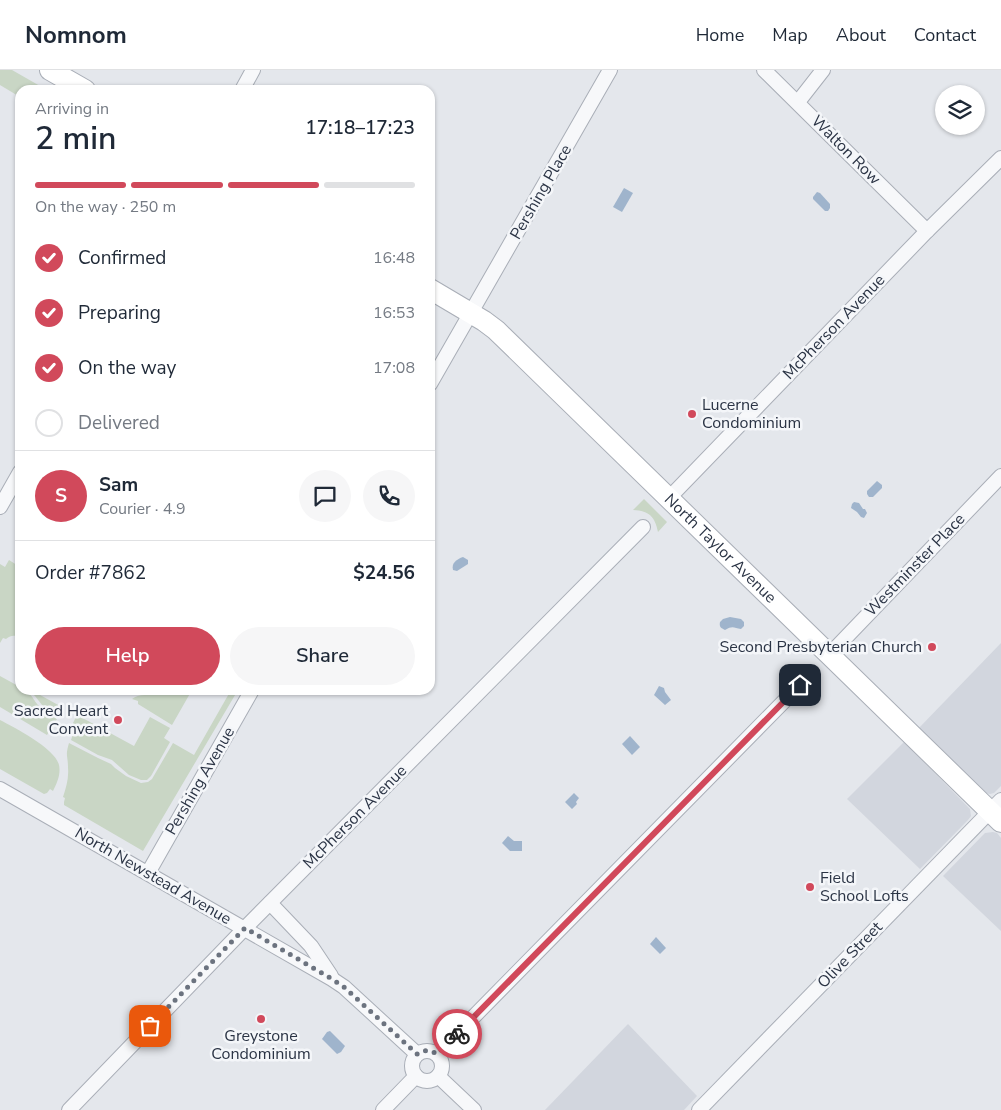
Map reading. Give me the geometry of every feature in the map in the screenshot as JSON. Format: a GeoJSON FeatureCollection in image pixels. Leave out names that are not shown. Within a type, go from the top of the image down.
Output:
{"type":"FeatureCollection","features":[{"type":"Feature","properties":{"kind":"street"},"geometry":{"type":"LineString","coordinates":[[50,70],[76,85]]}},
{"type":"Feature","properties":{"kind":"street"},"geometry":{"type":"LineString","coordinates":[[245,85],[253,70]]}},
{"type":"Feature","properties":{"kind":"street","name":"Pershing Place"},"geometry":{"type":"LineString","coordinates":[[471,313],[610,70]]}},
{"type":"Feature","properties":{"kind":"street","name":"Walton Row"},"geometry":{"type":"LineString","coordinates":[[764,70],[927,232]]}},
{"type":"Feature","properties":{"kind":"street"},"geometry":{"type":"LineString","coordinates":[[798,102],[823,70]]}},
{"type":"Feature","properties":{"kind":"street","name":"McPherson Avenue"},"geometry":{"type":"LineString","coordinates":[[669,498],[1001,158]]}},
{"type":"Feature","properties":{"kind":"street","name":"North Taylor Avenue"},"geometry":{"type":"LineString","coordinates":[[435,292],[496,330],[830,654],[997,811]]}},
{"type":"Feature","properties":{"kind":"street"},"geometry":{"type":"LineString","coordinates":[[435,375],[471,313]]}},
{"type":"Feature","properties":{"kind":"street","name":"Westminster Place"},"geometry":{"type":"LineString","coordinates":[[830,654],[1001,476]]}},
{"type":"Feature","properties":{"kind":"street"},"geometry":{"type":"LineString","coordinates":[[0,507],[15,481]]}},
{"type":"Feature","properties":{"kind":"street","name":"McPherson Avenue"},"geometry":{"type":"LineString","coordinates":[[69,1110],[245,928],[643,527]]}},
{"type":"Feature","properties":{"kind":"street"},"geometry":{"type":"LineString","coordinates":[[437,1054],[800,685]]}},
{"type":"Feature","properties":{"kind":"street","name":"Pershing Avenue"},"geometry":{"type":"LineString","coordinates":[[148,873],[249,695]]}},
{"type":"Feature","properties":{"kind":"street","name":"North Newstead Avenue"},"geometry":{"type":"LineString","coordinates":[[0,789],[332,979],[344,987],[417,1054]]}},
{"type":"Feature","properties":{"kind":"street","name":"Olive Street"},"geometry":{"type":"LineString","coordinates":[[699,1110],[997,811]]}},
{"type":"Feature","properties":{"kind":"street","name":"North Newstead Avenue"},"geometry":{"type":"LineString","coordinates":[[270,903],[311,946],[332,979]]}},
{"type":"Feature","properties":{"kind":"street"},"geometry":{"type":"LineString","coordinates":[[428,1050],[437,1054],[442,1062],[438,1076],[428,1081],[416,1076],[412,1070],[412,1064],[417,1054],[428,1050]]}},
{"type":"Feature","properties":{"kind":"street"},"geometry":{"type":"LineString","coordinates":[[383,1110],[416,1076]]}},
{"type":"Feature","properties":{"kind":"street"},"geometry":{"type":"LineString","coordinates":[[438,1076],[474,1110]]}},
{"type":"Feature","properties":{"kind":"shaded area"},"geometry":{"type":"Polygon","coordinates":[[[1001,643],[1001,786],[994,793],[990,794],[985,793],[918,729],[1001,643]]]}},
{"type":"Feature","properties":{"kind":"shaded area"},"geometry":{"type":"Polygon","coordinates":[[[904,742],[970,809],[971,816],[920,869],[847,799],[904,742]]]}},
{"type":"Feature","properties":{"kind":"shaded area"},"geometry":{"type":"Polygon","coordinates":[[[985,833],[997,833],[1001,838],[1001,931],[943,876],[985,833]]]}},
{"type":"Feature","properties":{"kind":"shaded area"},"geometry":{"type":"Polygon","coordinates":[[[628,1024],[697,1096],[684,1110],[545,1110],[628,1024]]]}},
{"type":"Feature","properties":{"kind":"green space"},"geometry":{"type":"Polygon","coordinates":[[[0,70],[12,70],[38,85],[15,85],[15,94],[0,85],[0,70]]]}},
{"type":"Feature","properties":{"kind":"green space"},"geometry":{"type":"Polygon","coordinates":[[[644,499],[667,522],[658,532],[655,522],[648,513],[633,510],[644,499]]]}},
{"type":"Feature","properties":{"kind":"green space"},"geometry":{"type":"Polygon","coordinates":[[[9,560],[15,564],[15,636],[3,638],[0,643],[0,564],[5,567],[9,560]]]}},
{"type":"Feature","properties":{"kind":"green space"},"geometry":{"type":"Polygon","coordinates":[[[0,676],[15,684],[15,695],[31,695],[41,708],[57,719],[47,735],[0,707],[0,676]]]}},
{"type":"Feature","properties":{"kind":"green space"},"geometry":{"type":"Polygon","coordinates":[[[40,695],[60,706],[56,714],[42,705],[35,696],[40,695]]]}},
{"type":"Feature","properties":{"kind":"green space"},"geometry":{"type":"Polygon","coordinates":[[[189,695],[172,725],[138,704],[138,701],[132,699],[138,696],[189,695]]]}},
{"type":"Feature","properties":{"kind":"green space"},"geometry":{"type":"Polygon","coordinates":[[[228,695],[235,695],[143,851],[64,805],[65,798],[63,797],[68,775],[67,754],[69,743],[111,764],[126,776],[141,783],[152,779],[173,743],[194,755],[228,695]]]}},
{"type":"Feature","properties":{"kind":"green space"},"geometry":{"type":"Polygon","coordinates":[[[77,715],[134,746],[150,717],[170,728],[164,738],[170,742],[151,776],[147,780],[141,780],[129,775],[112,760],[98,755],[71,740],[75,728],[73,723],[77,715]]]}},
{"type":"Feature","properties":{"kind":"green space"},"geometry":{"type":"Polygon","coordinates":[[[0,720],[43,745],[56,759],[59,765],[59,772],[53,791],[50,789],[44,794],[0,769],[0,720]]]}},
{"type":"Feature","properties":{"kind":"water"},"geometry":{"type":"Polygon","coordinates":[[[624,188],[633,193],[622,212],[613,207],[624,188]]]}},
{"type":"Feature","properties":{"kind":"water"},"geometry":{"type":"Polygon","coordinates":[[[817,192],[830,204],[828,211],[825,211],[813,199],[817,192]]]}},
{"type":"Feature","properties":{"kind":"water"},"geometry":{"type":"Polygon","coordinates":[[[877,481],[882,485],[882,488],[873,497],[869,497],[867,491],[877,481]]]}},
{"type":"Feature","properties":{"kind":"water"},"geometry":{"type":"Polygon","coordinates":[[[854,502],[859,503],[865,509],[867,513],[864,518],[851,508],[854,502]]]}},
{"type":"Feature","properties":{"kind":"water"},"geometry":{"type":"Polygon","coordinates":[[[463,557],[468,560],[468,564],[457,571],[453,570],[455,562],[463,557]]]}},
{"type":"Feature","properties":{"kind":"water"},"geometry":{"type":"Polygon","coordinates":[[[730,617],[741,619],[744,622],[744,626],[741,629],[732,627],[725,630],[721,628],[720,622],[730,617]]]}},
{"type":"Feature","properties":{"kind":"water"},"geometry":{"type":"Polygon","coordinates":[[[659,686],[664,688],[671,700],[665,705],[654,695],[659,686]]]}},
{"type":"Feature","properties":{"kind":"water"},"geometry":{"type":"Polygon","coordinates":[[[630,736],[640,747],[632,755],[622,744],[630,736]]]}},
{"type":"Feature","properties":{"kind":"water"},"geometry":{"type":"Polygon","coordinates":[[[574,793],[579,798],[576,802],[577,804],[572,809],[565,802],[574,793]]]}},
{"type":"Feature","properties":{"kind":"water"},"geometry":{"type":"Polygon","coordinates":[[[508,836],[514,841],[522,841],[522,851],[510,851],[502,843],[508,836]]]}},
{"type":"Feature","properties":{"kind":"water"},"geometry":{"type":"Polygon","coordinates":[[[656,937],[666,948],[660,954],[650,944],[656,937]]]}},
{"type":"Feature","properties":{"kind":"water"},"geometry":{"type":"Polygon","coordinates":[[[330,1031],[345,1046],[337,1054],[322,1039],[330,1031]]]}},
{"type":"Feature","properties":{"kind":"way so far"},"geometry":{"type":"LineString","coordinates":[[150,1026],[245,928],[344,987],[417,1054],[428,1050],[437,1054],[457,1034]]}},
{"type":"Feature","properties":{"kind":"place","name":"Lucerne Condominium"},"geometry":{"type":"Point","coordinates":[692,414]}},
{"type":"Feature","properties":{"kind":"place","name":"Second Presbyterian Church"},"geometry":{"type":"Point","coordinates":[932,647]}},
{"type":"Feature","properties":{"kind":"place","name":"Sacred Heart Convent"},"geometry":{"type":"Point","coordinates":[118,720]}},
{"type":"Feature","properties":{"kind":"place","name":"Field School Lofts"},"geometry":{"type":"Point","coordinates":[810,887]}},
{"type":"Feature","properties":{"kind":"place","name":"Greystone Condominium"},"geometry":{"type":"Point","coordinates":[261,1019]}},
{"type":"Feature","properties":{"kind":"route"},"geometry":{"type":"LineString","coordinates":[[457,1034],[800,685]]}}]}
